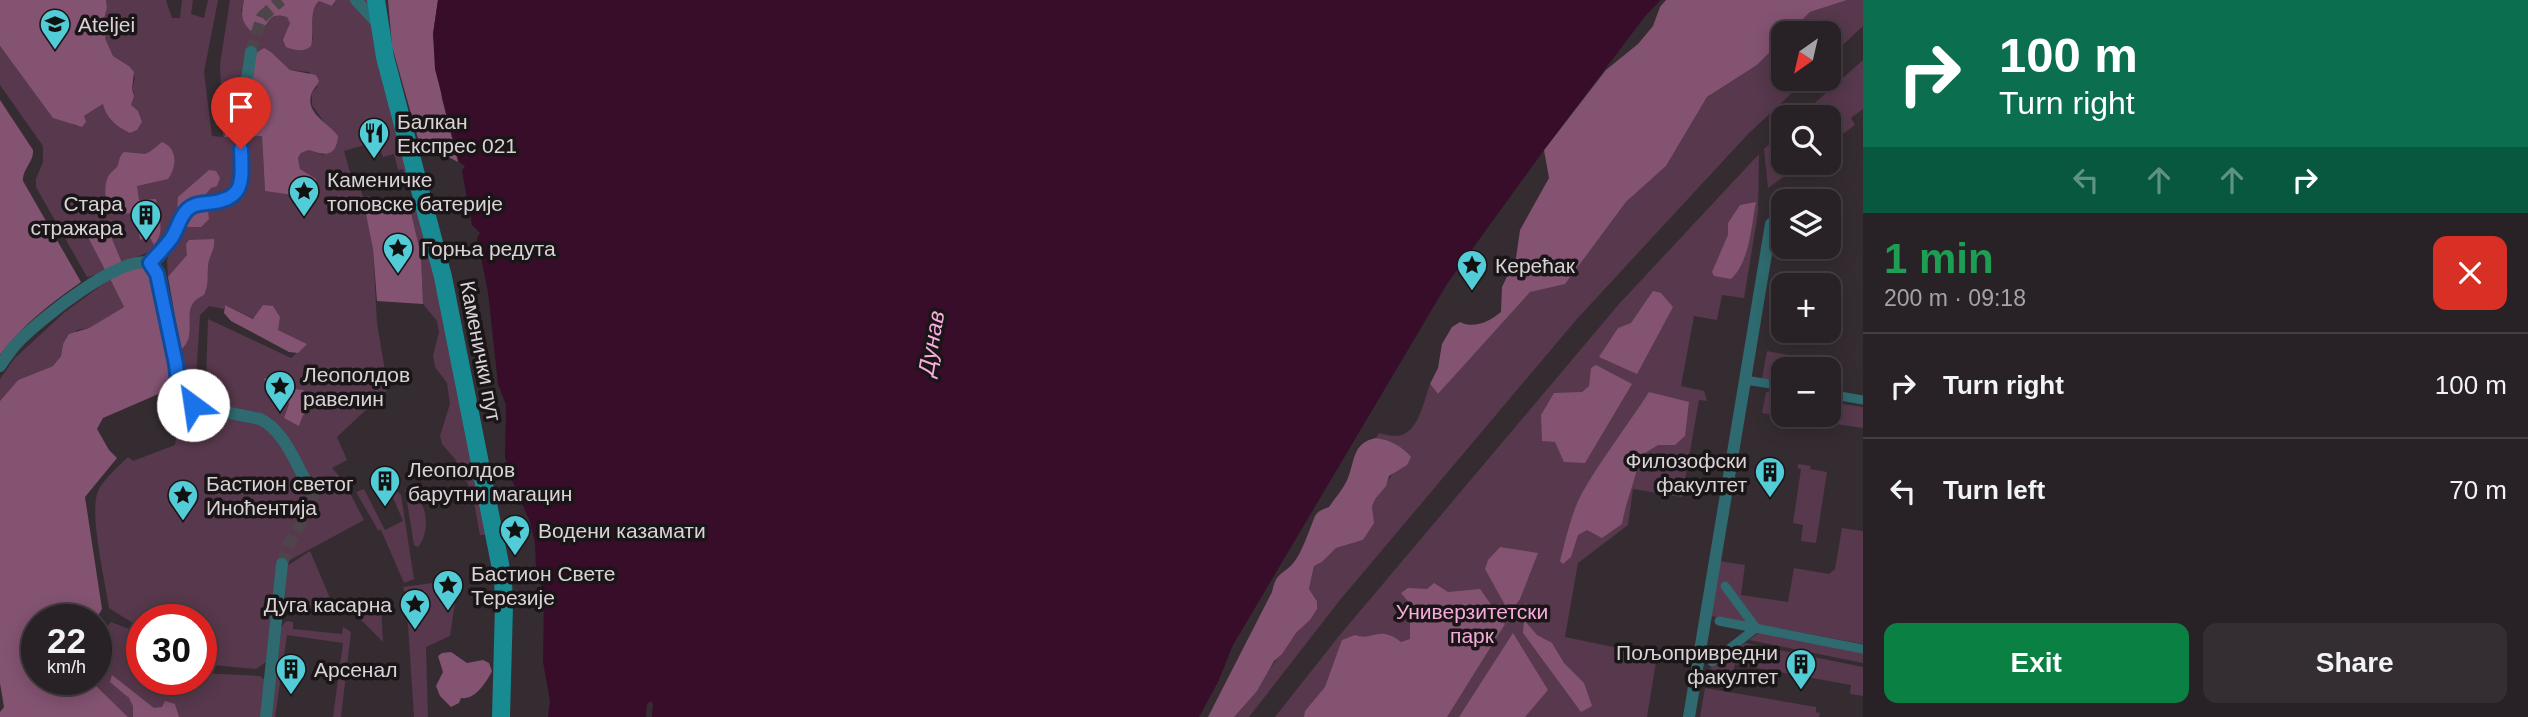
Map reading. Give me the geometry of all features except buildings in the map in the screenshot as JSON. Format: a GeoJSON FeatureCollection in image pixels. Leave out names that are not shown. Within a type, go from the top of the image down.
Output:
{"type":"FeatureCollection","features":[{"type":"Feature","properties":{"kind":"main road","name":"Каменички пут"},"geometry":{"type":"LineString","coordinates":[[376,0],[401,124],[443,277],[503,579],[501,717]]}},
{"type":"Feature","properties":{"kind":"street"},"geometry":{"type":"LineString","coordinates":[[356,0],[380,26]]}},
{"type":"Feature","properties":{"kind":"street"},"geometry":{"type":"LineString","coordinates":[[244,98],[251,52]]}},
{"type":"Feature","properties":{"kind":"street"},"geometry":{"type":"LineString","coordinates":[[150,263],[166,245],[189,208],[196,204],[224,201],[236,193],[242,180],[242,117]]}},
{"type":"Feature","properties":{"kind":"street"},"geometry":{"type":"LineString","coordinates":[[1689,717],[1771,224]]}},
{"type":"Feature","properties":{"kind":"street"},"geometry":{"type":"LineString","coordinates":[[0,366],[19,341],[59,306],[132,263],[150,263],[157,274],[176,364],[180,399],[193,405],[268,422],[277,432],[306,481]]}},
{"type":"Feature","properties":{"kind":"street"},"geometry":{"type":"LineString","coordinates":[[1745,380],[1771,384]]}},
{"type":"Feature","properties":{"kind":"street"},"geometry":{"type":"LineString","coordinates":[[1841,396],[1863,400]]}},
{"type":"Feature","properties":{"kind":"street"},"geometry":{"type":"LineString","coordinates":[[266,717],[282,564]]}},
{"type":"Feature","properties":{"kind":"street"},"geometry":{"type":"LineString","coordinates":[[1725,586],[1756,628]]}},
{"type":"Feature","properties":{"kind":"street"},"geometry":{"type":"LineString","coordinates":[[1719,621],[1863,649]]}},
{"type":"Feature","properties":{"kind":"street"},"geometry":{"type":"LineString","coordinates":[[1712,662],[1756,628]]}},
{"type":"Feature","properties":{"kind":"green space"},"geometry":{"type":"Polygon","coordinates":[[[0,0],[106,0],[104,19],[108,28],[105,38],[113,56],[134,72],[134,96],[131,105],[138,111],[142,122],[137,130],[130,133],[117,125],[109,118],[103,104],[84,116],[86,122],[82,127],[53,118],[0,46],[0,0]]]}},
{"type":"Feature","properties":{"kind":"green space"},"geometry":{"type":"Polygon","coordinates":[[[106,0],[166,0],[172,18],[180,18],[182,0],[193,0],[191,14],[204,18],[208,0],[218,0],[204,72],[212,136],[223,137],[220,64],[230,0],[244,0],[241,11],[263,30],[270,18],[277,15],[287,17],[290,22],[289,30],[313,40],[313,14],[319,1],[333,6],[336,0],[371,0],[411,179],[406,180],[403,169],[398,170],[394,154],[383,157],[378,141],[344,151],[354,186],[359,185],[363,196],[417,201],[428,232],[486,535],[480,535],[472,492],[455,459],[442,444],[440,436],[450,404],[447,383],[435,367],[433,355],[439,333],[437,321],[423,304],[421,255],[410,208],[364,205],[373,249],[377,323],[388,389],[337,437],[347,460],[332,468],[343,480],[364,520],[277,567],[266,662],[256,669],[217,665],[217,604],[126,604],[126,619],[112,610],[112,604],[108,604],[95,505],[99,489],[110,474],[128,457],[133,461],[175,445],[179,408],[204,411],[229,419],[276,424],[212,408],[191,397],[186,390],[197,387],[206,379],[208,319],[291,358],[307,344],[225,305],[224,309],[209,306],[200,315],[196,379],[185,383],[181,350],[184,348],[191,304],[203,295],[168,277],[167,260],[175,241],[122,263],[87,233],[106,272],[87,277],[36,187],[36,179],[43,162],[43,146],[0,85],[0,46],[53,117],[76,126],[84,116],[103,104],[122,129],[133,109],[132,89],[135,77],[129,66],[113,56],[105,38],[108,28],[104,19],[106,0]],[[271,52],[250,99],[224,136],[262,136],[265,191],[307,174],[300,169],[298,158],[301,153],[309,150],[324,155],[326,125],[312,105],[312,93],[317,87],[309,72],[290,70],[271,52]]]}},
{"type":"Feature","properties":{"kind":"green space"},"geometry":{"type":"Polygon","coordinates":[[[244,0],[336,0],[332,6],[319,1],[316,5],[311,46],[299,50],[286,47],[283,40],[290,23],[287,17],[275,16],[260,31],[255,34],[251,31],[243,20],[244,0]]]}},
{"type":"Feature","properties":{"kind":"green space"},"geometry":{"type":"Polygon","coordinates":[[[388,0],[438,0],[433,34],[442,99],[458,162],[419,142],[392,46],[388,0]]]}},
{"type":"Feature","properties":{"kind":"green space"},"geometry":{"type":"Polygon","coordinates":[[[1666,0],[1847,0],[1810,12],[1801,21],[1771,21],[1771,51],[1757,65],[1707,97],[1666,166],[1626,202],[1565,284],[1530,292],[1438,394],[1430,384],[1438,368],[1442,344],[1452,327],[1460,322],[1471,325],[1481,323],[1501,312],[1502,287],[1516,258],[1520,230],[1549,178],[1544,150],[1606,70],[1638,44],[1653,26],[1660,7],[1666,0]]]}},
{"type":"Feature","properties":{"kind":"green space"},"geometry":{"type":"Polygon","coordinates":[[[1847,0],[1863,0],[1863,26],[1841,47],[1841,21],[1801,21],[1810,12],[1847,0]]]}},
{"type":"Feature","properties":{"kind":"green space"},"geometry":{"type":"Polygon","coordinates":[[[264,48],[290,70],[316,75],[319,81],[312,94],[312,108],[338,136],[335,148],[329,153],[309,150],[301,153],[298,158],[300,169],[316,179],[317,188],[308,197],[265,191],[262,136],[224,137],[231,115],[244,107],[250,99],[256,53],[264,48]]]}},
{"type":"Feature","properties":{"kind":"green space"},"geometry":{"type":"Polygon","coordinates":[[[1771,51],[1771,91],[1794,91],[1779,105],[1771,105],[1771,113],[1576,320],[1340,600],[1249,717],[1234,717],[1296,633],[1310,620],[1317,600],[1309,589],[1314,566],[1336,548],[1363,540],[1373,523],[1372,506],[1396,470],[1393,443],[1376,438],[1379,433],[1395,436],[1409,431],[1419,416],[1430,384],[1438,394],[1530,291],[1565,283],[1626,202],[1666,166],[1707,97],[1757,65],[1771,51]]]}},
{"type":"Feature","properties":{"kind":"green space"},"geometry":{"type":"Polygon","coordinates":[[[1863,60],[1863,109],[1851,118],[1855,125],[1841,135],[1841,105],[1812,105],[1828,91],[1841,91],[1841,80],[1863,60]]]}},
{"type":"Feature","properties":{"kind":"green space"},"geometry":{"type":"Polygon","coordinates":[[[0,100],[33,150],[23,181],[81,282],[38,315],[0,355],[0,100]]]}},
{"type":"Feature","properties":{"kind":"green space"},"geometry":{"type":"Polygon","coordinates":[[[162,142],[173,153],[171,174],[168,179],[137,186],[139,200],[156,199],[161,228],[154,245],[149,236],[140,240],[139,233],[144,221],[140,216],[133,213],[118,214],[111,209],[106,200],[105,189],[109,175],[117,167],[124,152],[145,154],[162,142]]]}},
{"type":"Feature","properties":{"kind":"green space"},"geometry":{"type":"Polygon","coordinates":[[[1771,143],[1771,175],[1786,175],[1768,188],[1764,149],[1771,143]]]}},
{"type":"Feature","properties":{"kind":"green space","name":"Универзитетски парк"},"geometry":{"type":"Polygon","coordinates":[[[1759,154],[1758,213],[1744,298],[1722,295],[1717,320],[1694,316],[1681,386],[1704,391],[1707,401],[1699,400],[1682,497],[1633,489],[1628,525],[1578,563],[1565,637],[1657,656],[1647,717],[1275,717],[1339,636],[1619,304],[1759,154]]]}},
{"type":"Feature","properties":{"kind":"green space"},"geometry":{"type":"Polygon","coordinates":[[[209,170],[216,171],[220,178],[217,186],[206,194],[209,219],[201,227],[183,227],[177,216],[178,197],[209,170]]]}},
{"type":"Feature","properties":{"kind":"green space"},"geometry":{"type":"Polygon","coordinates":[[[1756,202],[1749,243],[1737,272],[1731,279],[1714,276],[1712,272],[1728,235],[1728,223],[1740,205],[1756,202]]]}},
{"type":"Feature","properties":{"kind":"green space"},"geometry":{"type":"Polygon","coordinates":[[[364,205],[410,208],[421,255],[423,304],[377,301],[373,249],[364,205]]]}},
{"type":"Feature","properties":{"kind":"green space"},"geometry":{"type":"Polygon","coordinates":[[[86,233],[110,234],[122,263],[106,272],[86,233]]]}},
{"type":"Feature","properties":{"kind":"green space"},"geometry":{"type":"Polygon","coordinates":[[[214,239],[208,263],[206,291],[191,306],[189,336],[181,350],[168,277],[187,255],[186,244],[189,240],[214,239]]]}},
{"type":"Feature","properties":{"kind":"green space"},"geometry":{"type":"Polygon","coordinates":[[[136,265],[149,273],[159,299],[170,389],[103,418],[97,429],[117,458],[85,497],[101,604],[21,604],[21,695],[105,695],[128,717],[0,717],[4,707],[0,683],[0,401],[18,380],[53,366],[61,356],[63,344],[69,334],[89,328],[124,307],[110,279],[136,265]]]}},
{"type":"Feature","properties":{"kind":"green space"},"geometry":{"type":"Polygon","coordinates":[[[110,279],[124,307],[89,328],[77,330],[63,344],[61,356],[53,366],[18,380],[0,401],[0,379],[15,358],[65,312],[110,279]]]}},
{"type":"Feature","properties":{"kind":"green space"},"geometry":{"type":"Polygon","coordinates":[[[1653,291],[1661,293],[1673,307],[1637,374],[1599,357],[1618,328],[1631,323],[1653,291]]]}},
{"type":"Feature","properties":{"kind":"green space"},"geometry":{"type":"Polygon","coordinates":[[[225,305],[253,319],[263,305],[273,306],[280,317],[278,330],[307,344],[298,353],[289,352],[231,321],[224,313],[225,305]]]}},
{"type":"Feature","properties":{"kind":"green space"},"geometry":{"type":"Polygon","coordinates":[[[1767,351],[1799,357],[1771,357],[1771,381],[1762,379],[1767,351]]]}},
{"type":"Feature","properties":{"kind":"green space"},"geometry":{"type":"Polygon","coordinates":[[[1596,365],[1632,384],[1585,463],[1564,462],[1555,442],[1542,441],[1541,415],[1554,393],[1582,392],[1589,386],[1591,368],[1596,365]]]}},
{"type":"Feature","properties":{"kind":"green space"},"geometry":{"type":"Polygon","coordinates":[[[266,378],[285,388],[303,390],[313,398],[310,410],[303,415],[299,426],[284,418],[289,404],[287,397],[265,381],[266,378]]]}},
{"type":"Feature","properties":{"kind":"green space"},"geometry":{"type":"Polygon","coordinates":[[[1649,392],[1689,402],[1685,436],[1675,445],[1658,445],[1640,456],[1622,524],[1602,538],[1587,530],[1578,535],[1571,557],[1563,564],[1560,561],[1582,493],[1649,392]]]}},
{"type":"Feature","properties":{"kind":"green space"},"geometry":{"type":"Polygon","coordinates":[[[1766,392],[1771,393],[1771,414],[1762,413],[1766,392]]]}},
{"type":"Feature","properties":{"kind":"green space"},"geometry":{"type":"Polygon","coordinates":[[[1841,404],[1863,407],[1863,428],[1841,425],[1841,404]]]}},
{"type":"Feature","properties":{"kind":"green space"},"geometry":{"type":"Polygon","coordinates":[[[1376,438],[1395,444],[1411,457],[1407,465],[1389,476],[1386,486],[1376,498],[1372,506],[1374,523],[1363,540],[1336,548],[1314,566],[1309,589],[1317,601],[1317,609],[1274,661],[1257,691],[1234,717],[1208,717],[1276,580],[1297,558],[1316,514],[1329,507],[1344,485],[1359,448],[1368,440],[1376,438]]]}},
{"type":"Feature","properties":{"kind":"green space"},"geometry":{"type":"Polygon","coordinates":[[[1798,464],[1827,472],[1816,543],[1801,541],[1803,525],[1793,523],[1801,469],[1798,464]]]}},
{"type":"Feature","properties":{"kind":"green space"},"geometry":{"type":"Polygon","coordinates":[[[386,481],[401,495],[414,579],[404,583],[381,530],[378,530],[356,492],[364,489],[385,530],[403,521],[386,481]]]}},
{"type":"Feature","properties":{"kind":"green space"},"geometry":{"type":"Polygon","coordinates":[[[405,489],[418,499],[424,510],[424,537],[418,547],[414,545],[405,489]]]}},
{"type":"Feature","properties":{"kind":"green space"},"geometry":{"type":"Polygon","coordinates":[[[1842,528],[1863,531],[1863,644],[1711,616],[1719,561],[1745,565],[1741,595],[1788,602],[1794,568],[1829,574],[1835,569],[1842,528]]]}},
{"type":"Feature","properties":{"kind":"green space"},"geometry":{"type":"Polygon","coordinates":[[[1500,547],[1538,553],[1520,599],[1513,609],[1505,605],[1485,569],[1488,560],[1500,547]]]}},
{"type":"Feature","properties":{"kind":"green space"},"geometry":{"type":"Polygon","coordinates":[[[310,551],[333,605],[346,607],[345,612],[296,603],[295,610],[284,609],[287,566],[310,551]]]}},
{"type":"Feature","properties":{"kind":"green space"},"geometry":{"type":"Polygon","coordinates":[[[454,580],[456,596],[450,636],[426,647],[428,717],[414,717],[406,595],[403,587],[454,580]]]}},
{"type":"Feature","properties":{"kind":"green space"},"geometry":{"type":"Polygon","coordinates":[[[1434,583],[1448,592],[1480,589],[1505,624],[1447,717],[1304,717],[1305,711],[1325,687],[1342,640],[1355,635],[1366,637],[1381,634],[1387,634],[1401,642],[1410,639],[1410,621],[1416,611],[1401,593],[1408,588],[1427,589],[1434,583]]]}},
{"type":"Feature","properties":{"kind":"green space"},"geometry":{"type":"Polygon","coordinates":[[[378,600],[381,605],[383,642],[357,616],[378,600]]]}},
{"type":"Feature","properties":{"kind":"green space"},"geometry":{"type":"Polygon","coordinates":[[[1524,620],[1537,635],[1552,643],[1564,663],[1584,683],[1592,706],[1581,712],[1523,633],[1524,620]]]}},
{"type":"Feature","properties":{"kind":"green space"},"geometry":{"type":"Polygon","coordinates":[[[288,621],[293,622],[293,629],[342,634],[343,627],[351,632],[341,717],[333,717],[343,643],[287,635],[275,717],[271,717],[281,628],[288,621]]]}},
{"type":"Feature","properties":{"kind":"green space"},"geometry":{"type":"Polygon","coordinates":[[[112,622],[126,628],[126,695],[217,695],[217,674],[260,676],[265,680],[261,717],[128,717],[105,695],[112,695],[112,622]]]}},
{"type":"Feature","properties":{"kind":"green space"},"geometry":{"type":"Polygon","coordinates":[[[1760,632],[1863,653],[1863,663],[1749,640],[1760,632]]]}},
{"type":"Feature","properties":{"kind":"green space"},"geometry":{"type":"Polygon","coordinates":[[[1513,633],[1548,690],[1525,717],[1459,717],[1513,633]]]}},
{"type":"Feature","properties":{"kind":"green space"},"geometry":{"type":"Polygon","coordinates":[[[1745,643],[1863,667],[1863,696],[1850,694],[1851,685],[1735,664],[1731,685],[1706,681],[1709,669],[1745,643]]]}},
{"type":"Feature","properties":{"kind":"green space"},"geometry":{"type":"Polygon","coordinates":[[[451,652],[467,663],[483,660],[489,663],[492,671],[475,693],[461,698],[459,703],[451,707],[440,696],[436,686],[443,672],[438,656],[451,652]]]}},
{"type":"Feature","properties":{"kind":"green space"},"geometry":{"type":"Polygon","coordinates":[[[112,675],[126,686],[126,695],[137,695],[154,708],[162,707],[165,701],[175,704],[179,717],[133,717],[133,706],[129,698],[112,684],[112,675]]]}},
{"type":"Feature","properties":{"kind":"green space"},"geometry":{"type":"Polygon","coordinates":[[[1705,688],[1816,707],[1816,712],[1820,713],[1819,717],[1700,717],[1705,688]]]}},
{"type":"Feature","properties":{"kind":"water","name":"Дунав"},"geometry":{"type":"Polygon","coordinates":[[[438,0],[1661,0],[1646,15],[1544,150],[1447,284],[1233,645],[1218,682],[1199,717],[652,717],[651,701],[647,704],[646,717],[548,717],[550,701],[543,662],[544,594],[536,569],[535,543],[530,522],[505,457],[506,405],[498,384],[488,292],[477,238],[480,233],[472,225],[462,171],[465,166],[459,162],[435,69],[433,34],[438,0]]]}},
{"type":"Feature","properties":{"kind":"tunnel"},"geometry":{"type":"LineString","coordinates":[[251,52],[262,17],[281,0]]}},
{"type":"Feature","properties":{"kind":"tunnel"},"geometry":{"type":"LineString","coordinates":[[282,564],[289,544],[312,506],[313,496],[306,481]]}},
{"type":"Feature","properties":{"kind":"place","name":"Ateljei"},"geometry":{"type":"Point","coordinates":[55,51]}},
{"type":"Feature","properties":{"kind":"place","name":"Балкан Експрес 021"},"geometry":{"type":"Point","coordinates":[374,160]}},
{"type":"Feature","properties":{"kind":"place","name":"Каменичке топовске батерије"},"geometry":{"type":"Point","coordinates":[304,218]}},
{"type":"Feature","properties":{"kind":"place","name":"Стара стражара"},"geometry":{"type":"Point","coordinates":[146,242]}},
{"type":"Feature","properties":{"kind":"place","name":"Горња редута"},"geometry":{"type":"Point","coordinates":[398,275]}},
{"type":"Feature","properties":{"kind":"place","name":"Керећак"},"geometry":{"type":"Point","coordinates":[1472,292]}},
{"type":"Feature","properties":{"kind":"place","name":"Леополдов равелин"},"geometry":{"type":"Point","coordinates":[280,413]}},
{"type":"Feature","properties":{"kind":"place","name":"Филозофски факултет"},"geometry":{"type":"Point","coordinates":[1770,499]}},
{"type":"Feature","properties":{"kind":"place","name":"Леополдов барутни магацин"},"geometry":{"type":"Point","coordinates":[385,508]}},
{"type":"Feature","properties":{"kind":"place","name":"Бастион светог Иноћентија"},"geometry":{"type":"Point","coordinates":[183,522]}},
{"type":"Feature","properties":{"kind":"place","name":"Водени казамати"},"geometry":{"type":"Point","coordinates":[515,557]}},
{"type":"Feature","properties":{"kind":"place","name":"Бастион Свете Терезије"},"geometry":{"type":"Point","coordinates":[448,612]}},
{"type":"Feature","properties":{"kind":"place","name":"Дуга касарна"},"geometry":{"type":"Point","coordinates":[415,631]}},
{"type":"Feature","properties":{"kind":"place","name":"Пољопривредни факултет"},"geometry":{"type":"Point","coordinates":[1801,691]}},
{"type":"Feature","properties":{"kind":"place","name":"Арсенал"},"geometry":{"type":"Point","coordinates":[291,696]}},
{"type":"Feature","properties":{"kind":"route"},"geometry":{"type":"LineString","coordinates":[[193,405],[180,399],[176,364],[157,274],[150,263],[173,237],[189,208],[196,204],[229,200],[236,193],[242,180],[241,149]]}}]}
